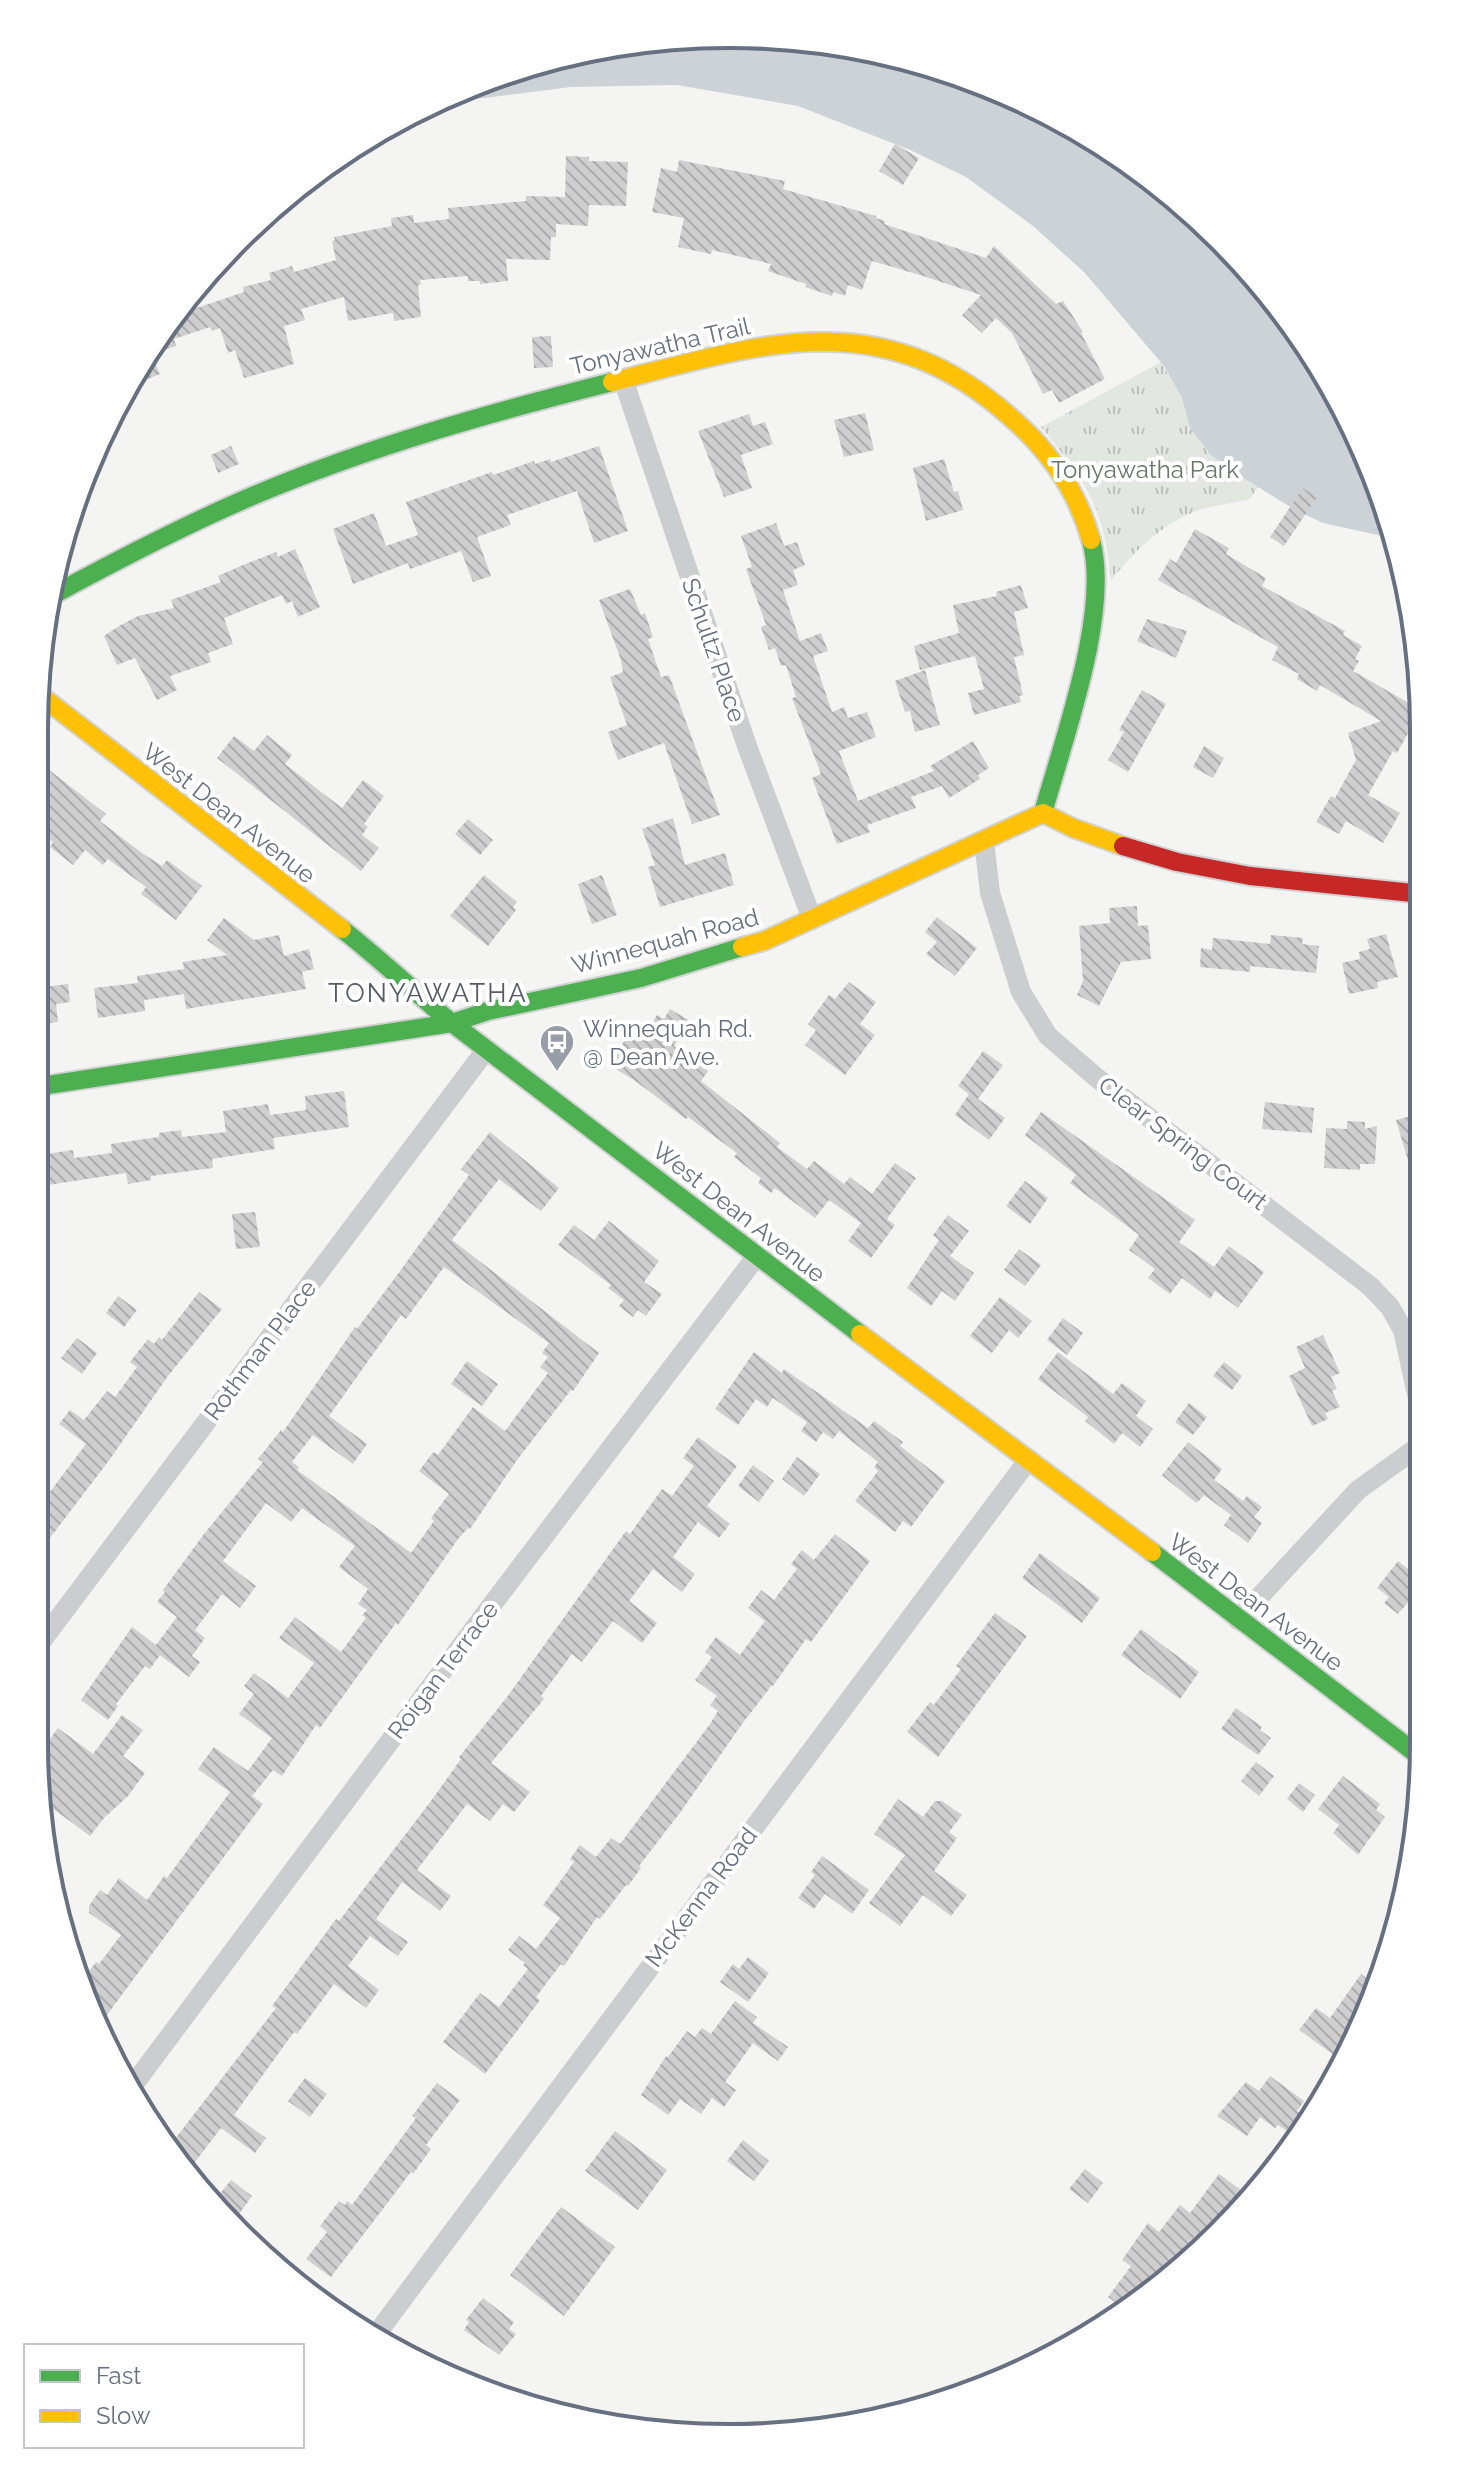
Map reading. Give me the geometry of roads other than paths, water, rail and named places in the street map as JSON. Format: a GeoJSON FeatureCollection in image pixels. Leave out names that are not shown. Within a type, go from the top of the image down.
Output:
{"type":"FeatureCollection","features":[{"type":"Feature","properties":{"kind":"street","name":"Tonyawatha Trail"},"geometry":{"type":"LineString","coordinates":[[62,590],[149,543],[220,510],[335,465],[517,405],[710,355],[797,341],[844,342],[905,352],[950,371],[1016,421],[1042,447],[1069,485],[1084,514],[1093,542],[1097,593],[1083,664],[1043,813]]}},
{"type":"Feature","properties":{"kind":"street","name":"Schultz Place"},"geometry":{"type":"LineString","coordinates":[[623,379],[747,746],[812,919]]}},
{"type":"Feature","properties":{"kind":"street","name":"West Dean Avenue"},"geometry":{"type":"LineString","coordinates":[[49,702],[380,959],[398,978],[486,1050],[1410,1749]]}},
{"type":"Feature","properties":{"kind":"street","name":"Winnequah Road"},"geometry":{"type":"LineString","coordinates":[[48,1085],[452,1023],[488,1011],[641,978],[764,941],[1043,813]]}},
{"type":"Feature","properties":{"kind":"street"},"geometry":{"type":"LineString","coordinates":[[1043,813],[1072,829],[1157,857],[1231,873],[1410,893]]}},
{"type":"Feature","properties":{"kind":"street","name":"Clear Spring Court"},"geometry":{"type":"LineString","coordinates":[[984,841],[990,893],[1021,992],[1048,1036],[1097,1078],[1370,1286],[1390,1307],[1403,1330],[1410,1362]]}},
{"type":"Feature","properties":{"kind":"street","name":"Rothman Place"},"geometry":{"type":"LineString","coordinates":[[48,1631],[486,1050]]}},
{"type":"Feature","properties":{"kind":"street","name":"Roigan Terrace"},"geometry":{"type":"LineString","coordinates":[[137,2080],[756,1257]]}},
{"type":"Feature","properties":{"kind":"street"},"geometry":{"type":"LineString","coordinates":[[1238,1620],[1358,1490],[1410,1453]]}},
{"type":"Feature","properties":{"kind":"street","name":"McKenna Road"},"geometry":{"type":"LineString","coordinates":[[381,2328],[1029,1459]]}},
{"type":"Feature","properties":{"kind":"place","name":"Winnequah Rd. @ Dean Ave."},"geometry":{"type":"Point","coordinates":[557,1073]}},
{"type":"Feature","properties":{"kind":"district","name":"TONYAWATHA"},"geometry":{"type":"Point","coordinates":[428,993]}},
{"type":"Feature","properties":{"kind":"park label","name":"Tonyawatha Park"},"geometry":{"type":"Point","coordinates":[1145,469]}}]}
